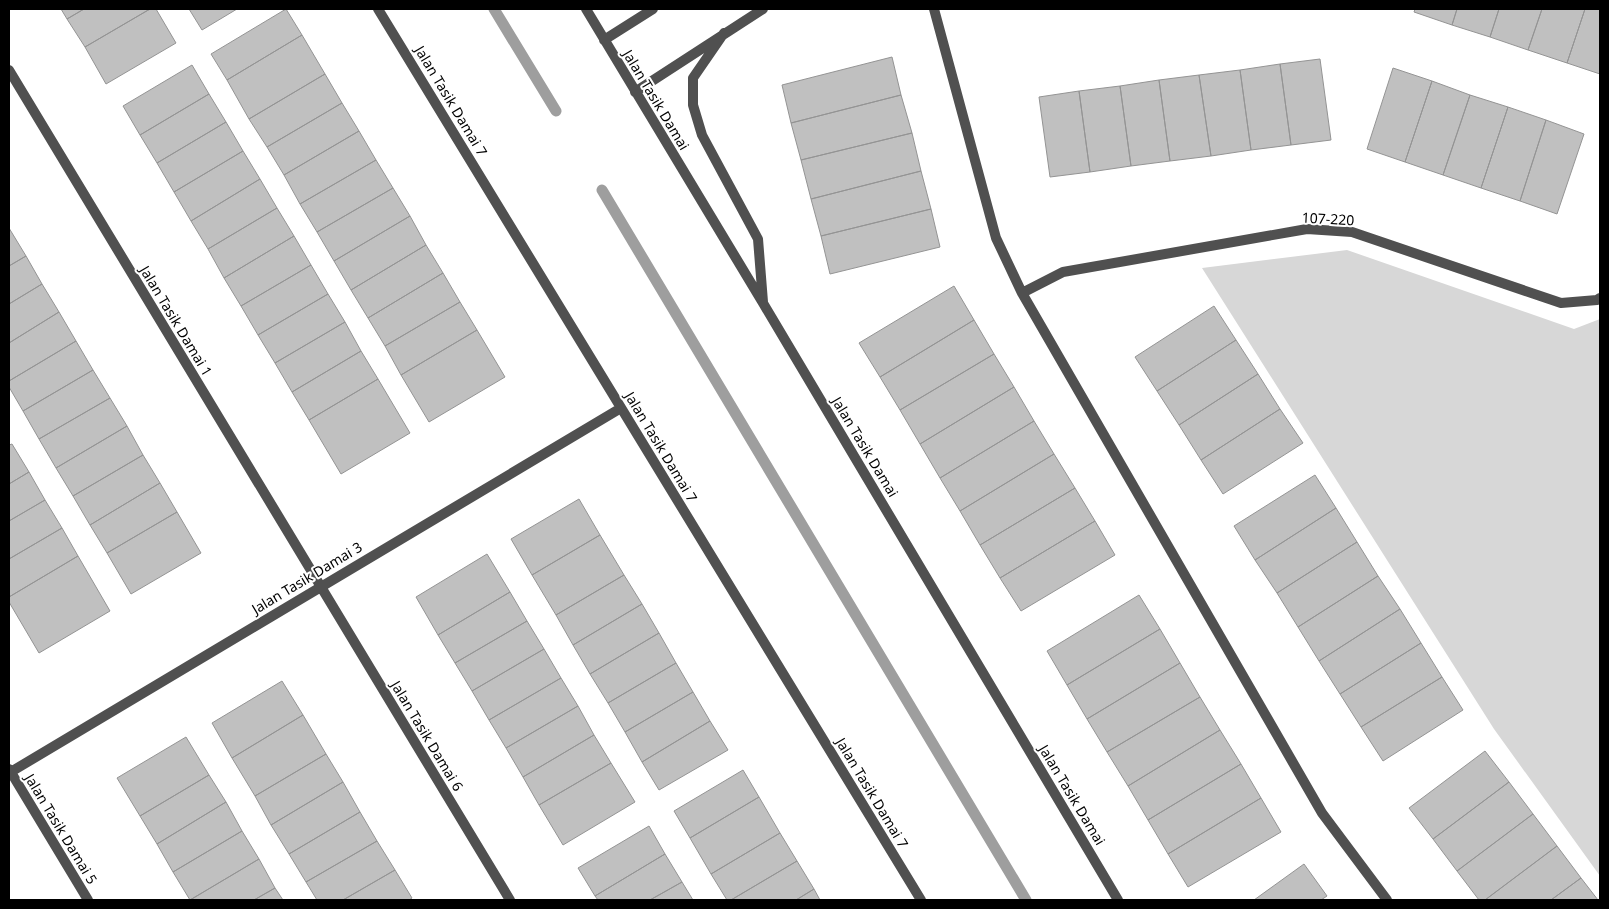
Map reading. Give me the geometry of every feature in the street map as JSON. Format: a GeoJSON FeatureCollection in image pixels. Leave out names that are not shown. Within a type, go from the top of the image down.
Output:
{"type":"FeatureCollection","features":[{"type":"Feature","properties":{"kind":"street","name":"Jalan Tasik Damai 7"},"geometry":{"type":"LineString","coordinates":[[378,9],[921,900]]}},
{"type":"Feature","properties":{"kind":"street","name":"Jalan Tasik Damai"},"geometry":{"type":"LineString","coordinates":[[586,9],[764,303],[1118,900]]}},
{"type":"Feature","properties":{"kind":"street"},"geometry":{"type":"LineString","coordinates":[[604,40],[652,9]]}},
{"type":"Feature","properties":{"kind":"street"},"geometry":{"type":"LineString","coordinates":[[635,92],[762,9]]}},
{"type":"Feature","properties":{"kind":"street"},"geometry":{"type":"LineString","coordinates":[[934,9],[996,238],[1022,294],[1322,813],[1387,900]]}},
{"type":"Feature","properties":{"kind":"street"},"geometry":{"type":"LineString","coordinates":[[724,34],[693,78],[693,105],[702,135],[758,239],[764,303]]}},
{"type":"Feature","properties":{"kind":"street","name":"Jalan Tasik Damai 1"},"geometry":{"type":"LineString","coordinates":[[9,70],[320,586]]}},
{"type":"Feature","properties":{"kind":"street","name":"107-220"},"geometry":{"type":"LineString","coordinates":[[1022,294],[1063,272],[1307,229],[1352,232],[1561,303],[1597,300],[1600,298]]}},
{"type":"Feature","properties":{"kind":"street","name":"Jalan Tasik Damai 3"},"geometry":{"type":"LineString","coordinates":[[9,771],[621,408]]}},
{"type":"Feature","properties":{"kind":"street","name":"Jalan Tasik Damai 6"},"geometry":{"type":"LineString","coordinates":[[320,586],[510,900]]}},
{"type":"Feature","properties":{"kind":"street","name":"Jalan Tasik Damai 5"},"geometry":{"type":"LineString","coordinates":[[9,771],[88,900]]}},
{"type":"Feature","properties":{"kind":"shaded area"},"geometry":{"type":"Polygon","coordinates":[[[1347,250],[1574,329],[1600,319],[1600,876],[1494,729],[1202,268],[1347,250]]]}},
{"type":"Feature","properties":{"kind":"building"},"geometry":{"type":"Polygon","coordinates":[[[61,9],[84,9],[67,19],[61,9]]]}},
{"type":"Feature","properties":{"kind":"building"},"geometry":{"type":"Polygon","coordinates":[[[84,9],[150,9],[85,47],[67,19],[84,9]]]}},
{"type":"Feature","properties":{"kind":"building"},"geometry":{"type":"Polygon","coordinates":[[[150,9],[156,9],[176,43],[106,84],[85,47],[150,9]]]}},
{"type":"Feature","properties":{"kind":"building"},"geometry":{"type":"Polygon","coordinates":[[[189,9],[237,9],[202,30],[189,9]]]}},
{"type":"Feature","properties":{"kind":"building"},"geometry":{"type":"Polygon","coordinates":[[[286,9],[302,35],[227,80],[211,54],[286,9]]]}},
{"type":"Feature","properties":{"kind":"building"},"geometry":{"type":"Polygon","coordinates":[[[1415,9],[1457,9],[1452,25],[1414,12],[1415,9]]]}},
{"type":"Feature","properties":{"kind":"building"},"geometry":{"type":"Polygon","coordinates":[[[1457,9],[1499,9],[1490,37],[1452,25],[1457,9]]]}},
{"type":"Feature","properties":{"kind":"building"},"geometry":{"type":"Polygon","coordinates":[[[1499,9],[1542,9],[1528,50],[1490,37],[1499,9]]]}},
{"type":"Feature","properties":{"kind":"building"},"geometry":{"type":"Polygon","coordinates":[[[1542,9],[1585,9],[1567,63],[1528,50],[1542,9]]]}},
{"type":"Feature","properties":{"kind":"building"},"geometry":{"type":"Polygon","coordinates":[[[1585,9],[1600,9],[1600,74],[1567,63],[1585,9]]]}},
{"type":"Feature","properties":{"kind":"building"},"geometry":{"type":"Polygon","coordinates":[[[302,35],[325,74],[249,119],[227,80],[302,35]]]}},
{"type":"Feature","properties":{"kind":"building"},"geometry":{"type":"Polygon","coordinates":[[[892,57],[901,95],[791,123],[782,85],[892,57]]]}},
{"type":"Feature","properties":{"kind":"building"},"geometry":{"type":"Polygon","coordinates":[[[1320,59],[1331,140],[1291,145],[1280,64],[1320,59]]]}},
{"type":"Feature","properties":{"kind":"building"},"geometry":{"type":"Polygon","coordinates":[[[1280,64],[1291,145],[1251,150],[1240,70],[1280,64]]]}},
{"type":"Feature","properties":{"kind":"building"},"geometry":{"type":"Polygon","coordinates":[[[192,65],[209,94],[140,135],[123,106],[192,65]]]}},
{"type":"Feature","properties":{"kind":"building"},"geometry":{"type":"Polygon","coordinates":[[[1393,68],[1432,81],[1405,162],[1367,149],[1393,68]]]}},
{"type":"Feature","properties":{"kind":"building"},"geometry":{"type":"Polygon","coordinates":[[[1240,70],[1251,150],[1211,156],[1199,75],[1240,70]]]}},
{"type":"Feature","properties":{"kind":"building"},"geometry":{"type":"Polygon","coordinates":[[[325,74],[342,103],[267,147],[249,119],[325,74]]]}},
{"type":"Feature","properties":{"kind":"building"},"geometry":{"type":"Polygon","coordinates":[[[1199,75],[1211,156],[1170,161],[1159,80],[1199,75]]]}},
{"type":"Feature","properties":{"kind":"building"},"geometry":{"type":"Polygon","coordinates":[[[1159,80],[1170,161],[1131,166],[1120,86],[1159,80]]]}},
{"type":"Feature","properties":{"kind":"building"},"geometry":{"type":"Polygon","coordinates":[[[1432,81],[1470,95],[1443,175],[1405,162],[1432,81]]]}},
{"type":"Feature","properties":{"kind":"building"},"geometry":{"type":"Polygon","coordinates":[[[1120,86],[1131,166],[1090,172],[1079,91],[1120,86]]]}},
{"type":"Feature","properties":{"kind":"building"},"geometry":{"type":"Polygon","coordinates":[[[1079,91],[1090,172],[1050,177],[1039,97],[1079,91]]]}},
{"type":"Feature","properties":{"kind":"building"},"geometry":{"type":"Polygon","coordinates":[[[209,94],[226,122],[157,163],[140,135],[209,94]]]}},
{"type":"Feature","properties":{"kind":"building"},"geometry":{"type":"Polygon","coordinates":[[[901,95],[912,133],[801,160],[791,123],[901,95]]]}},
{"type":"Feature","properties":{"kind":"building"},"geometry":{"type":"Polygon","coordinates":[[[1470,95],[1508,107],[1481,188],[1443,175],[1470,95]]]}},
{"type":"Feature","properties":{"kind":"building"},"geometry":{"type":"Polygon","coordinates":[[[342,103],[359,131],[284,175],[267,147],[342,103]]]}},
{"type":"Feature","properties":{"kind":"building"},"geometry":{"type":"Polygon","coordinates":[[[1508,107],[1546,120],[1520,201],[1481,188],[1508,107]]]}},
{"type":"Feature","properties":{"kind":"building"},"geometry":{"type":"Polygon","coordinates":[[[1546,120],[1584,134],[1557,214],[1520,201],[1546,120]]]}},
{"type":"Feature","properties":{"kind":"building"},"geometry":{"type":"Polygon","coordinates":[[[226,122],[243,151],[174,192],[157,163],[226,122]]]}},
{"type":"Feature","properties":{"kind":"building"},"geometry":{"type":"Polygon","coordinates":[[[359,131],[376,160],[300,204],[284,175],[359,131]]]}},
{"type":"Feature","properties":{"kind":"building"},"geometry":{"type":"Polygon","coordinates":[[[912,133],[921,171],[811,199],[801,160],[912,133]]]}},
{"type":"Feature","properties":{"kind":"building"},"geometry":{"type":"Polygon","coordinates":[[[243,151],[260,179],[191,221],[174,192],[243,151]]]}},
{"type":"Feature","properties":{"kind":"building"},"geometry":{"type":"Polygon","coordinates":[[[376,160],[393,188],[317,232],[300,204],[376,160]]]}},
{"type":"Feature","properties":{"kind":"building"},"geometry":{"type":"Polygon","coordinates":[[[921,171],[931,209],[821,236],[811,199],[921,171]]]}},
{"type":"Feature","properties":{"kind":"building"},"geometry":{"type":"Polygon","coordinates":[[[260,179],[277,208],[208,249],[191,221],[260,179]]]}},
{"type":"Feature","properties":{"kind":"building"},"geometry":{"type":"Polygon","coordinates":[[[393,188],[410,216],[334,261],[317,232],[393,188]]]}},
{"type":"Feature","properties":{"kind":"building"},"geometry":{"type":"Polygon","coordinates":[[[277,208],[294,236],[224,278],[208,249],[277,208]]]}},
{"type":"Feature","properties":{"kind":"building"},"geometry":{"type":"Polygon","coordinates":[[[931,209],[940,247],[830,274],[821,236],[931,209]]]}},
{"type":"Feature","properties":{"kind":"building"},"geometry":{"type":"Polygon","coordinates":[[[410,216],[426,245],[351,290],[334,261],[410,216]]]}},
{"type":"Feature","properties":{"kind":"building"},"geometry":{"type":"Polygon","coordinates":[[[9,228],[26,256],[9,266],[9,228]]]}},
{"type":"Feature","properties":{"kind":"building"},"geometry":{"type":"Polygon","coordinates":[[[294,236],[311,265],[241,306],[224,278],[294,236]]]}},
{"type":"Feature","properties":{"kind":"building"},"geometry":{"type":"Polygon","coordinates":[[[426,245],[443,273],[368,318],[351,290],[426,245]]]}},
{"type":"Feature","properties":{"kind":"building"},"geometry":{"type":"Polygon","coordinates":[[[26,256],[42,284],[9,304],[9,266],[26,256]]]}},
{"type":"Feature","properties":{"kind":"building"},"geometry":{"type":"Polygon","coordinates":[[[311,265],[328,294],[258,335],[241,306],[311,265]]]}},
{"type":"Feature","properties":{"kind":"building"},"geometry":{"type":"Polygon","coordinates":[[[443,273],[460,302],[385,346],[368,318],[443,273]]]}},
{"type":"Feature","properties":{"kind":"building"},"geometry":{"type":"Polygon","coordinates":[[[42,284],[59,312],[9,343],[9,304],[42,284]]]}},
{"type":"Feature","properties":{"kind":"building"},"geometry":{"type":"Polygon","coordinates":[[[954,286],[974,320],[880,377],[859,343],[954,286]]]}},
{"type":"Feature","properties":{"kind":"building"},"geometry":{"type":"Polygon","coordinates":[[[328,294],[345,322],[275,363],[258,335],[328,294]]]}},
{"type":"Feature","properties":{"kind":"building"},"geometry":{"type":"Polygon","coordinates":[[[460,302],[477,330],[401,375],[385,346],[460,302]]]}},
{"type":"Feature","properties":{"kind":"building"},"geometry":{"type":"Polygon","coordinates":[[[1214,306],[1236,340],[1157,391],[1135,357],[1214,306]]]}},
{"type":"Feature","properties":{"kind":"building"},"geometry":{"type":"Polygon","coordinates":[[[59,312],[76,341],[9,381],[9,343],[59,312]]]}},
{"type":"Feature","properties":{"kind":"building"},"geometry":{"type":"Polygon","coordinates":[[[974,320],[994,354],[900,410],[880,377],[974,320]]]}},
{"type":"Feature","properties":{"kind":"building"},"geometry":{"type":"Polygon","coordinates":[[[345,322],[361,351],[292,392],[275,363],[345,322]]]}},
{"type":"Feature","properties":{"kind":"building"},"geometry":{"type":"Polygon","coordinates":[[[477,330],[505,377],[429,422],[401,375],[477,330]]]}},
{"type":"Feature","properties":{"kind":"building"},"geometry":{"type":"Polygon","coordinates":[[[1236,340],[1258,374],[1179,425],[1157,391],[1236,340]]]}},
{"type":"Feature","properties":{"kind":"building"},"geometry":{"type":"Polygon","coordinates":[[[76,341],[93,370],[23,411],[9,387],[9,381],[76,341]]]}},
{"type":"Feature","properties":{"kind":"building"},"geometry":{"type":"Polygon","coordinates":[[[361,351],[378,379],[309,420],[292,392],[361,351]]]}},
{"type":"Feature","properties":{"kind":"building"},"geometry":{"type":"Polygon","coordinates":[[[994,354],[1014,387],[920,444],[900,410],[994,354]]]}},
{"type":"Feature","properties":{"kind":"building"},"geometry":{"type":"Polygon","coordinates":[[[93,370],[110,398],[39,439],[23,411],[93,370]]]}},
{"type":"Feature","properties":{"kind":"building"},"geometry":{"type":"Polygon","coordinates":[[[1258,374],[1280,409],[1201,460],[1179,425],[1258,374]]]}},
{"type":"Feature","properties":{"kind":"building"},"geometry":{"type":"Polygon","coordinates":[[[378,379],[410,433],[341,474],[309,420],[378,379]]]}},
{"type":"Feature","properties":{"kind":"building"},"geometry":{"type":"Polygon","coordinates":[[[1014,387],[1034,421],[940,478],[920,444],[1014,387]]]}},
{"type":"Feature","properties":{"kind":"building"},"geometry":{"type":"Polygon","coordinates":[[[110,398],[127,426],[56,468],[39,439],[110,398]]]}},
{"type":"Feature","properties":{"kind":"building"},"geometry":{"type":"Polygon","coordinates":[[[1280,409],[1303,443],[1223,494],[1201,460],[1280,409]]]}},
{"type":"Feature","properties":{"kind":"building"},"geometry":{"type":"Polygon","coordinates":[[[1034,421],[1054,454],[960,511],[940,478],[1034,421]]]}},
{"type":"Feature","properties":{"kind":"building"},"geometry":{"type":"Polygon","coordinates":[[[127,426],[143,455],[73,496],[56,468],[127,426]]]}},
{"type":"Feature","properties":{"kind":"building"},"geometry":{"type":"Polygon","coordinates":[[[12,444],[29,472],[9,484],[9,445],[12,444]]]}},
{"type":"Feature","properties":{"kind":"building"},"geometry":{"type":"Polygon","coordinates":[[[1054,454],[1075,488],[980,545],[960,511],[1054,454]]]}},
{"type":"Feature","properties":{"kind":"building"},"geometry":{"type":"Polygon","coordinates":[[[143,455],[160,483],[90,525],[73,496],[143,455]]]}},
{"type":"Feature","properties":{"kind":"building"},"geometry":{"type":"Polygon","coordinates":[[[29,472],[45,500],[9,521],[9,484],[29,472]]]}},
{"type":"Feature","properties":{"kind":"building"},"geometry":{"type":"Polygon","coordinates":[[[1315,475],[1336,508],[1255,560],[1234,526],[1315,475]]]}},
{"type":"Feature","properties":{"kind":"building"},"geometry":{"type":"Polygon","coordinates":[[[160,483],[177,512],[107,553],[90,525],[160,483]]]}},
{"type":"Feature","properties":{"kind":"building"},"geometry":{"type":"Polygon","coordinates":[[[1075,488],[1095,521],[1000,578],[980,545],[1075,488]]]}},
{"type":"Feature","properties":{"kind":"building"},"geometry":{"type":"Polygon","coordinates":[[[579,499],[600,535],[532,575],[511,539],[579,499]]]}},
{"type":"Feature","properties":{"kind":"building"},"geometry":{"type":"Polygon","coordinates":[[[45,500],[62,528],[9,559],[9,521],[45,500]]]}},
{"type":"Feature","properties":{"kind":"building"},"geometry":{"type":"Polygon","coordinates":[[[1336,508],[1357,542],[1277,593],[1255,560],[1336,508]]]}},
{"type":"Feature","properties":{"kind":"building"},"geometry":{"type":"Polygon","coordinates":[[[177,512],[201,553],[131,594],[107,553],[177,512]]]}},
{"type":"Feature","properties":{"kind":"building"},"geometry":{"type":"Polygon","coordinates":[[[1095,521],[1115,555],[1021,611],[1000,578],[1095,521]]]}},
{"type":"Feature","properties":{"kind":"building"},"geometry":{"type":"Polygon","coordinates":[[[62,528],[78,556],[9,597],[9,559],[62,528]]]}},
{"type":"Feature","properties":{"kind":"building"},"geometry":{"type":"Polygon","coordinates":[[[600,535],[624,575],[556,615],[532,575],[600,535]]]}},
{"type":"Feature","properties":{"kind":"building"},"geometry":{"type":"Polygon","coordinates":[[[1357,542],[1378,576],[1298,627],[1277,593],[1357,542]]]}},
{"type":"Feature","properties":{"kind":"building"},"geometry":{"type":"Polygon","coordinates":[[[487,554],[510,592],[438,635],[416,597],[487,554]]]}},
{"type":"Feature","properties":{"kind":"building"},"geometry":{"type":"Polygon","coordinates":[[[78,556],[110,611],[39,653],[9,602],[9,597],[78,556]]]}},
{"type":"Feature","properties":{"kind":"building"},"geometry":{"type":"Polygon","coordinates":[[[624,575],[642,604],[573,645],[556,615],[624,575]]]}},
{"type":"Feature","properties":{"kind":"building"},"geometry":{"type":"Polygon","coordinates":[[[1378,576],[1400,609],[1319,661],[1298,627],[1378,576]]]}},
{"type":"Feature","properties":{"kind":"building"},"geometry":{"type":"Polygon","coordinates":[[[510,592],[527,621],[455,663],[438,635],[510,592]]]}},
{"type":"Feature","properties":{"kind":"building"},"geometry":{"type":"Polygon","coordinates":[[[1139,595],[1160,629],[1067,685],[1047,651],[1139,595]]]}},
{"type":"Feature","properties":{"kind":"building"},"geometry":{"type":"Polygon","coordinates":[[[642,604],[659,633],[590,674],[573,645],[642,604]]]}},
{"type":"Feature","properties":{"kind":"building"},"geometry":{"type":"Polygon","coordinates":[[[1400,609],[1421,643],[1340,694],[1319,661],[1400,609]]]}},
{"type":"Feature","properties":{"kind":"building"},"geometry":{"type":"Polygon","coordinates":[[[527,621],[544,649],[472,691],[455,663],[527,621]]]}},
{"type":"Feature","properties":{"kind":"building"},"geometry":{"type":"Polygon","coordinates":[[[1160,629],[1180,663],[1087,719],[1067,685],[1160,629]]]}},
{"type":"Feature","properties":{"kind":"building"},"geometry":{"type":"Polygon","coordinates":[[[659,633],[676,663],[608,703],[590,674],[659,633]]]}},
{"type":"Feature","properties":{"kind":"building"},"geometry":{"type":"Polygon","coordinates":[[[1421,643],[1442,677],[1361,727],[1340,694],[1421,643]]]}},
{"type":"Feature","properties":{"kind":"building"},"geometry":{"type":"Polygon","coordinates":[[[544,649],[561,678],[489,720],[472,691],[544,649]]]}},
{"type":"Feature","properties":{"kind":"building"},"geometry":{"type":"Polygon","coordinates":[[[676,663],[693,692],[625,732],[608,703],[676,663]]]}},
{"type":"Feature","properties":{"kind":"building"},"geometry":{"type":"Polygon","coordinates":[[[1180,663],[1200,697],[1107,752],[1087,719],[1180,663]]]}},
{"type":"Feature","properties":{"kind":"building"},"geometry":{"type":"Polygon","coordinates":[[[1442,677],[1463,710],[1383,761],[1361,727],[1442,677]]]}},
{"type":"Feature","properties":{"kind":"building"},"geometry":{"type":"Polygon","coordinates":[[[561,678],[578,706],[506,748],[489,720],[561,678]]]}},
{"type":"Feature","properties":{"kind":"building"},"geometry":{"type":"Polygon","coordinates":[[[282,681],[303,715],[232,758],[212,723],[282,681]]]}},
{"type":"Feature","properties":{"kind":"building"},"geometry":{"type":"Polygon","coordinates":[[[693,692],[710,721],[642,762],[625,732],[693,692]]]}},
{"type":"Feature","properties":{"kind":"building"},"geometry":{"type":"Polygon","coordinates":[[[1200,697],[1220,730],[1128,786],[1107,752],[1200,697]]]}},
{"type":"Feature","properties":{"kind":"building"},"geometry":{"type":"Polygon","coordinates":[[[578,706],[594,735],[523,777],[506,748],[578,706]]]}},
{"type":"Feature","properties":{"kind":"building"},"geometry":{"type":"Polygon","coordinates":[[[303,715],[326,754],[255,796],[232,758],[303,715]]]}},
{"type":"Feature","properties":{"kind":"building"},"geometry":{"type":"Polygon","coordinates":[[[710,721],[728,750],[659,790],[642,762],[710,721]]]}},
{"type":"Feature","properties":{"kind":"building"},"geometry":{"type":"Polygon","coordinates":[[[1220,730],[1241,764],[1148,820],[1128,786],[1220,730]]]}},
{"type":"Feature","properties":{"kind":"building"},"geometry":{"type":"Polygon","coordinates":[[[594,735],[611,763],[539,805],[523,777],[594,735]]]}},
{"type":"Feature","properties":{"kind":"building"},"geometry":{"type":"Polygon","coordinates":[[[186,737],[209,775],[140,816],[117,778],[186,737]]]}},
{"type":"Feature","properties":{"kind":"building"},"geometry":{"type":"Polygon","coordinates":[[[1485,751],[1509,782],[1433,839],[1409,808],[1485,751]]]}},
{"type":"Feature","properties":{"kind":"building"},"geometry":{"type":"Polygon","coordinates":[[[326,754],[343,782],[271,825],[255,796],[326,754]]]}},
{"type":"Feature","properties":{"kind":"building"},"geometry":{"type":"Polygon","coordinates":[[[611,763],[635,802],[563,845],[539,805],[611,763]]]}},
{"type":"Feature","properties":{"kind":"building"},"geometry":{"type":"Polygon","coordinates":[[[1241,764],[1261,798],[1168,854],[1148,820],[1241,764]]]}},
{"type":"Feature","properties":{"kind":"building"},"geometry":{"type":"Polygon","coordinates":[[[743,770],[759,797],[690,838],[674,811],[743,770]]]}},
{"type":"Feature","properties":{"kind":"building"},"geometry":{"type":"Polygon","coordinates":[[[209,775],[226,802],[157,844],[140,816],[209,775]]]}},
{"type":"Feature","properties":{"kind":"building"},"geometry":{"type":"Polygon","coordinates":[[[343,782],[360,812],[289,854],[271,825],[343,782]]]}},
{"type":"Feature","properties":{"kind":"building"},"geometry":{"type":"Polygon","coordinates":[[[1509,782],[1533,814],[1457,871],[1433,839],[1509,782]]]}},
{"type":"Feature","properties":{"kind":"building"},"geometry":{"type":"Polygon","coordinates":[[[759,797],[780,833],[711,874],[690,838],[759,797]]]}},
{"type":"Feature","properties":{"kind":"building"},"geometry":{"type":"Polygon","coordinates":[[[1261,798],[1281,832],[1188,887],[1168,854],[1261,798]]]}},
{"type":"Feature","properties":{"kind":"building"},"geometry":{"type":"Polygon","coordinates":[[[226,802],[242,831],[173,872],[157,844],[226,802]]]}},
{"type":"Feature","properties":{"kind":"building"},"geometry":{"type":"Polygon","coordinates":[[[360,812],[377,841],[306,882],[289,854],[360,812]]]}},
{"type":"Feature","properties":{"kind":"building"},"geometry":{"type":"Polygon","coordinates":[[[1533,814],[1557,846],[1485,900],[1479,900],[1457,871],[1533,814]]]}},
{"type":"Feature","properties":{"kind":"building"},"geometry":{"type":"Polygon","coordinates":[[[649,826],[665,854],[595,896],[578,868],[649,826]]]}},
{"type":"Feature","properties":{"kind":"building"},"geometry":{"type":"Polygon","coordinates":[[[242,831],[259,859],[190,900],[173,872],[242,831]]]}},
{"type":"Feature","properties":{"kind":"building"},"geometry":{"type":"Polygon","coordinates":[[[780,833],[797,861],[731,900],[727,900],[711,874],[780,833]]]}},
{"type":"Feature","properties":{"kind":"building"},"geometry":{"type":"Polygon","coordinates":[[[377,841],[395,870],[343,900],[317,900],[306,882],[377,841]]]}},
{"type":"Feature","properties":{"kind":"building"},"geometry":{"type":"Polygon","coordinates":[[[1557,846],[1581,878],[1551,900],[1485,900],[1557,846]]]}},
{"type":"Feature","properties":{"kind":"building"},"geometry":{"type":"Polygon","coordinates":[[[665,854],[682,882],[650,900],[598,900],[595,896],[665,854]]]}},
{"type":"Feature","properties":{"kind":"building"},"geometry":{"type":"Polygon","coordinates":[[[259,859],[275,888],[254,900],[190,900],[259,859]]]}},
{"type":"Feature","properties":{"kind":"building"},"geometry":{"type":"Polygon","coordinates":[[[797,861],[814,889],[796,900],[731,900],[797,861]]]}},
{"type":"Feature","properties":{"kind":"building"},"geometry":{"type":"Polygon","coordinates":[[[1304,864],[1327,896],[1321,900],[1254,900],[1304,864]]]}},
{"type":"Feature","properties":{"kind":"building"},"geometry":{"type":"Polygon","coordinates":[[[395,870],[412,898],[409,900],[343,900],[395,870]]]}},
{"type":"Feature","properties":{"kind":"building"},"geometry":{"type":"Polygon","coordinates":[[[1581,878],[1598,900],[1551,900],[1581,878]]]}},
{"type":"Feature","properties":{"kind":"building"},"geometry":{"type":"Polygon","coordinates":[[[682,882],[693,900],[650,900],[682,882]]]}},
{"type":"Feature","properties":{"kind":"building"},"geometry":{"type":"Polygon","coordinates":[[[275,888],[283,900],[254,900],[275,888]]]}},
{"type":"Feature","properties":{"kind":"building"},"geometry":{"type":"Polygon","coordinates":[[[814,889],[820,900],[796,900],[814,889]]]}},
{"type":"Feature","properties":{"kind":"waterway"},"geometry":{"type":"LineString","coordinates":[[494,9],[556,111]]}},
{"type":"Feature","properties":{"kind":"waterway"},"geometry":{"type":"LineString","coordinates":[[602,190],[1026,900]]}}]}
